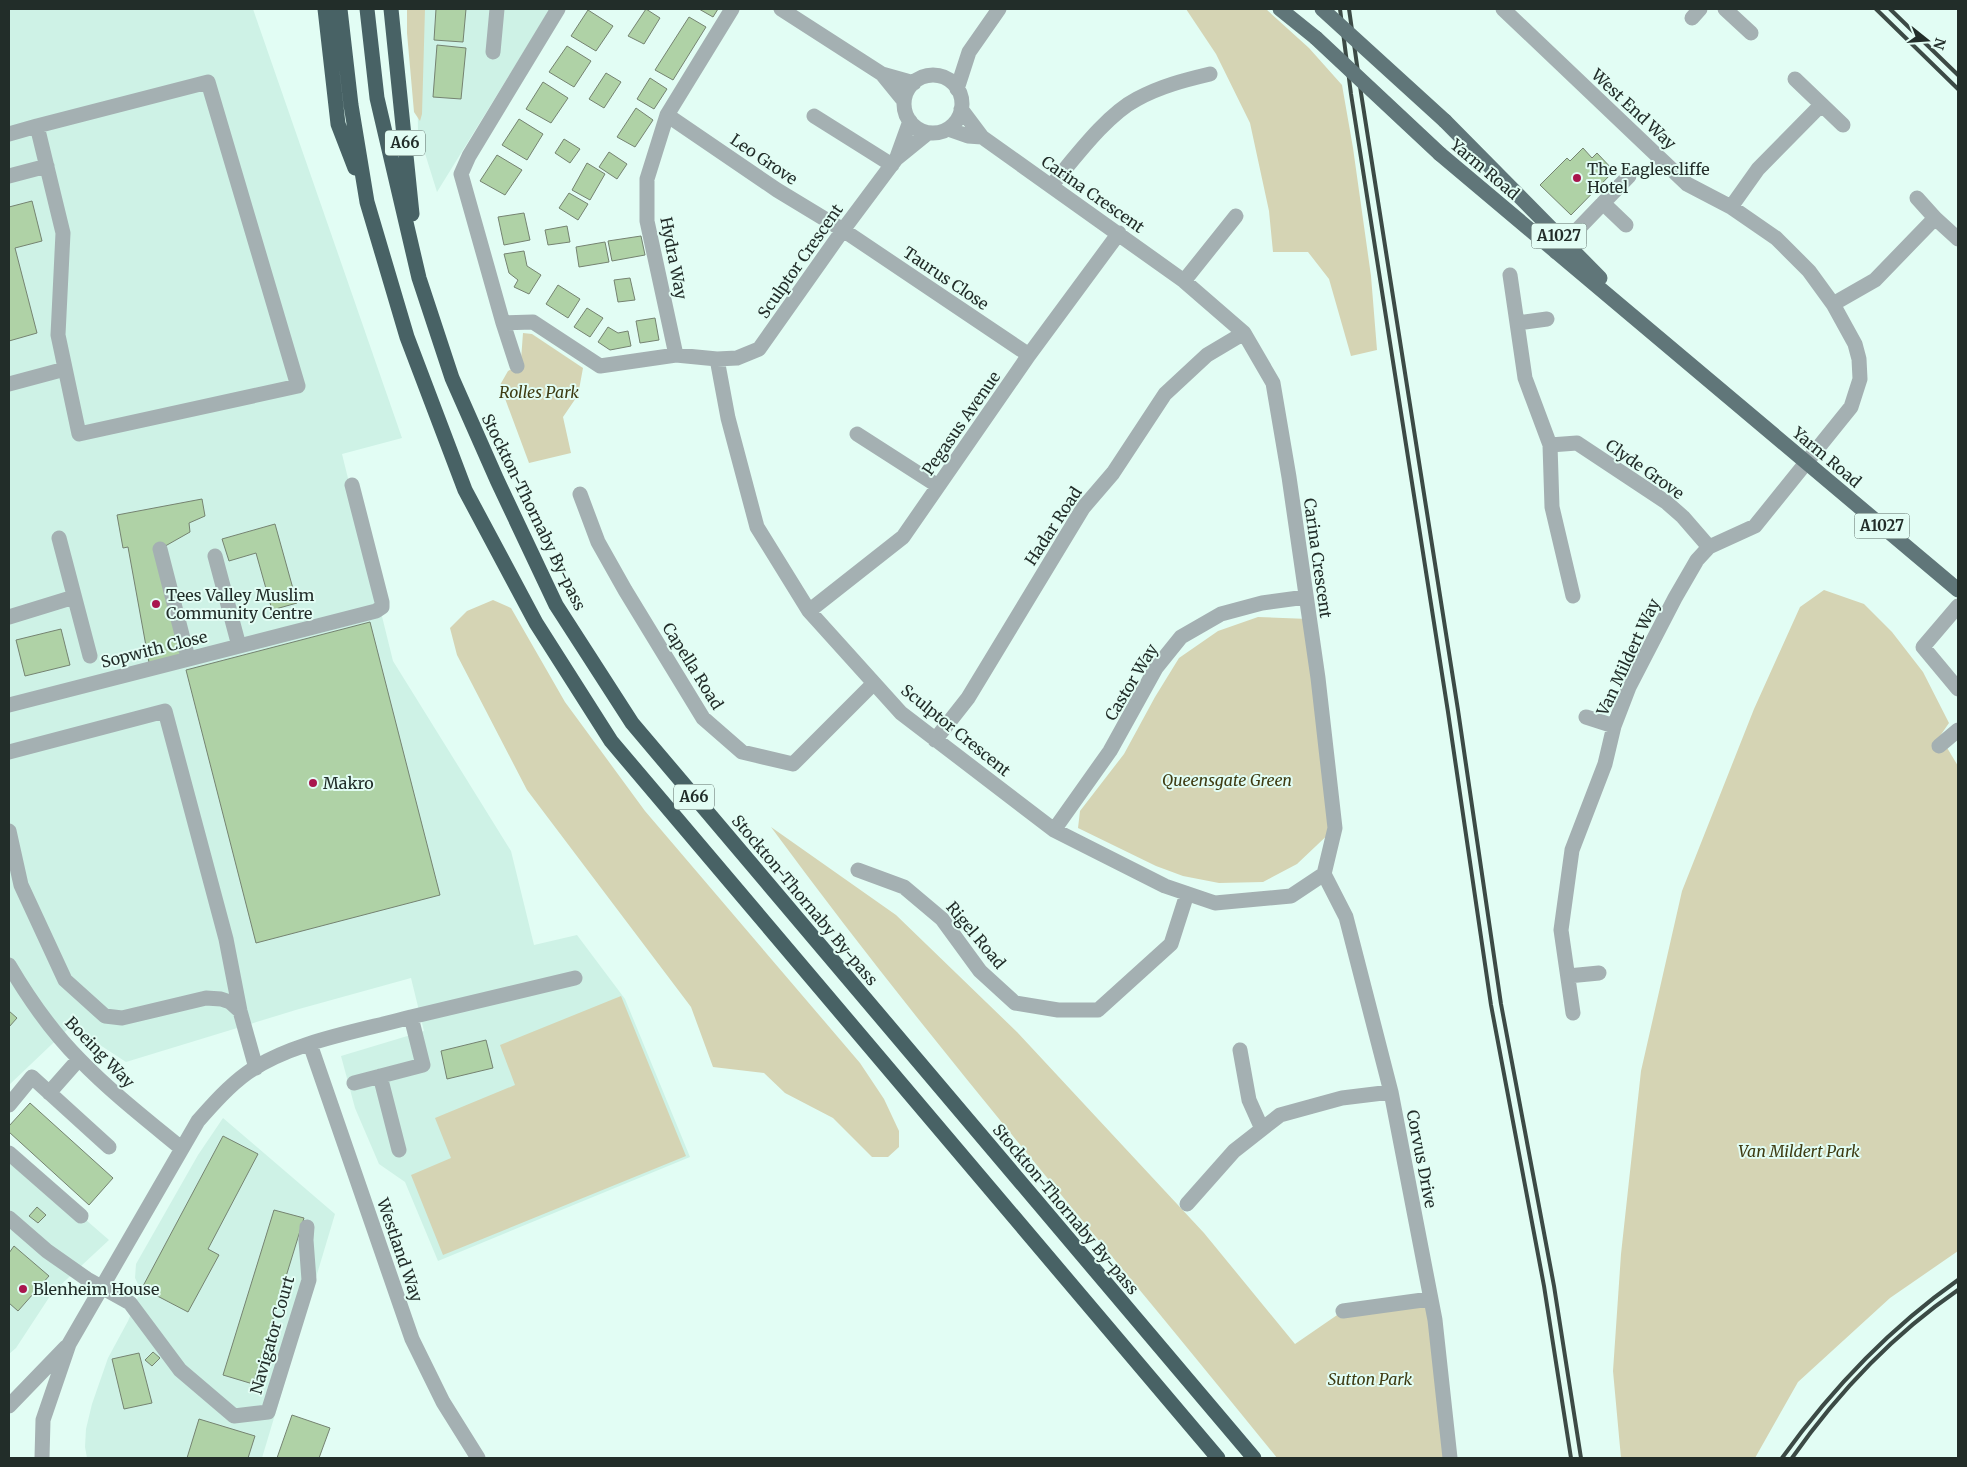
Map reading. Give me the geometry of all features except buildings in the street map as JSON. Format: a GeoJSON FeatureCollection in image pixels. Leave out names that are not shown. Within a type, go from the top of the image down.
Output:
{"type":"FeatureCollection","features":[{"type":"Feature","properties":{"kind":"highway","name":"A66"},"geometry":{"type":"LineString","coordinates":[[325,9],[338,124],[367,202],[407,337],[465,490],[536,623],[611,741],[1218,1458]]}},
{"type":"Feature","properties":{"kind":"highway","name":"A66"},"geometry":{"type":"LineString","coordinates":[[340,9],[350,105],[367,202]]}},
{"type":"Feature","properties":{"kind":"highway","name":"Stockton-Thornaby By-pass"},"geometry":{"type":"LineString","coordinates":[[367,9],[378,98],[419,278],[452,378],[497,480],[556,605],[632,724],[1254,1458]]}},
{"type":"Feature","properties":{"kind":"highway","name":"A66"},"geometry":{"type":"LineString","coordinates":[[391,9],[419,278]]}},
{"type":"Feature","properties":{"kind":"main road","name":"Yarm Road"},"geometry":{"type":"LineString","coordinates":[[1280,9],[1316,38],[1440,154],[1561,248],[1672,350],[1958,590]]}},
{"type":"Feature","properties":{"kind":"main road","name":"Yarm Road"},"geometry":{"type":"LineString","coordinates":[[1322,9],[1445,121],[1561,248]]}},
{"type":"Feature","properties":{"kind":"street"},"geometry":{"type":"LineString","coordinates":[[493,52],[496,9]]}},
{"type":"Feature","properties":{"kind":"street"},"geometry":{"type":"LineString","coordinates":[[517,366],[461,174],[469,156],[558,9]]}},
{"type":"Feature","properties":{"kind":"street","name":"Hydra Way"},"geometry":{"type":"LineString","coordinates":[[676,355],[647,221],[647,179],[667,115],[732,9]]}},
{"type":"Feature","properties":{"kind":"street"},"geometry":{"type":"LineString","coordinates":[[781,9],[797,13],[882,74],[904,101]]}},
{"type":"Feature","properties":{"kind":"street"},"geometry":{"type":"LineString","coordinates":[[957,89],[969,52],[999,9]]}},
{"type":"Feature","properties":{"kind":"street","name":"West End Way"},"geometry":{"type":"LineString","coordinates":[[1503,9],[1688,184],[1731,207],[1776,238],[1809,270],[1833,304],[1855,344],[1859,359],[1860,379],[1851,407],[1806,463]]}},
{"type":"Feature","properties":{"kind":"street"},"geometry":{"type":"LineString","coordinates":[[1725,9],[1751,33]]}},
{"type":"Feature","properties":{"kind":"street"},"geometry":{"type":"LineString","coordinates":[[941,77],[959,58],[969,52]]}},
{"type":"Feature","properties":{"kind":"street"},"geometry":{"type":"LineString","coordinates":[[882,74],[914,83]]}},
{"type":"Feature","properties":{"kind":"street"},"geometry":{"type":"LineString","coordinates":[[1050,186],[1108,122],[1135,100],[1166,85],[1210,74]]}},
{"type":"Feature","properties":{"kind":"street"},"geometry":{"type":"LineString","coordinates":[[926,76],[941,77],[948,80],[957,89],[960,96],[961,109],[959,117],[948,129],[935,133],[928,132],[915,126],[910,121],[906,115],[904,101],[906,94],[914,83],[926,76]]}},
{"type":"Feature","properties":{"kind":"street"},"geometry":{"type":"LineString","coordinates":[[1795,79],[1843,125]]}},
{"type":"Feature","properties":{"kind":"street"},"geometry":{"type":"LineString","coordinates":[[9,134],[37,126],[208,82],[298,386],[80,434],[58,335],[63,233],[37,126]]}},
{"type":"Feature","properties":{"kind":"street"},"geometry":{"type":"LineString","coordinates":[[1731,207],[1758,169],[1822,105]]}},
{"type":"Feature","properties":{"kind":"street","name":"Carina Crescent"},"geometry":{"type":"LineString","coordinates":[[961,109],[982,137],[1184,281],[1244,332],[1273,383],[1289,477],[1318,678],[1335,828],[1324,874]]}},
{"type":"Feature","properties":{"kind":"street","name":"Leo Grove"},"geometry":{"type":"LineString","coordinates":[[667,115],[777,190],[843,230]]}},
{"type":"Feature","properties":{"kind":"street"},"geometry":{"type":"LineString","coordinates":[[814,116],[894,162]]}},
{"type":"Feature","properties":{"kind":"street","name":"Sculptor Crescent"},"geometry":{"type":"LineString","coordinates":[[894,162],[910,121]]}},
{"type":"Feature","properties":{"kind":"street","name":"Carina Crescent"},"geometry":{"type":"LineString","coordinates":[[948,129],[968,136],[982,137]]}},
{"type":"Feature","properties":{"kind":"street","name":"Sculptor Crescent"},"geometry":{"type":"LineString","coordinates":[[503,323],[533,322],[600,366],[676,355],[717,359],[737,358],[759,349],[843,230],[894,162],[928,132]]}},
{"type":"Feature","properties":{"kind":"street"},"geometry":{"type":"LineString","coordinates":[[9,176],[47,166]]}},
{"type":"Feature","properties":{"kind":"street"},"geometry":{"type":"LineString","coordinates":[[1561,248],[1629,176]]}},
{"type":"Feature","properties":{"kind":"street"},"geometry":{"type":"LineString","coordinates":[[1917,198],[1958,239]]}},
{"type":"Feature","properties":{"kind":"street"},"geometry":{"type":"LineString","coordinates":[[1603,203],[1626,225]]}},
{"type":"Feature","properties":{"kind":"street"},"geometry":{"type":"LineString","coordinates":[[1184,281],[1236,216]]}},
{"type":"Feature","properties":{"kind":"street"},"geometry":{"type":"LineString","coordinates":[[1833,304],[1875,280],[1935,218]]}},
{"type":"Feature","properties":{"kind":"street","name":"Taurus Close"},"geometry":{"type":"LineString","coordinates":[[843,230],[1030,355]]}},
{"type":"Feature","properties":{"kind":"street","name":"Pegasus Avenue"},"geometry":{"type":"LineString","coordinates":[[809,611],[903,537],[1030,355],[1119,233]]}},
{"type":"Feature","properties":{"kind":"street"},"geometry":{"type":"LineString","coordinates":[[1510,274],[1525,378],[1550,445],[1552,507],[1573,596]]}},
{"type":"Feature","properties":{"kind":"street"},"geometry":{"type":"LineString","coordinates":[[1518,323],[1547,319]]}},
{"type":"Feature","properties":{"kind":"street","name":"Hadar Road"},"geometry":{"type":"LineString","coordinates":[[935,740],[968,698],[1083,508],[1113,473],[1165,394],[1207,356],[1244,332]]}},
{"type":"Feature","properties":{"kind":"street","name":"Sculptor Crescent"},"geometry":{"type":"LineString","coordinates":[[717,359],[728,418],[757,527],[809,611],[901,713],[1054,830],[1165,886],[1215,903],[1290,896],[1324,874]]}},
{"type":"Feature","properties":{"kind":"street"},"geometry":{"type":"LineString","coordinates":[[9,384],[66,369]]}},
{"type":"Feature","properties":{"kind":"street"},"geometry":{"type":"LineString","coordinates":[[857,434],[938,486]]}},
{"type":"Feature","properties":{"kind":"street","name":"Clyde Grove"},"geometry":{"type":"LineString","coordinates":[[1550,445],[1577,443],[1666,502],[1683,517],[1709,547]]}},
{"type":"Feature","properties":{"kind":"street","name":"Van Mildert Way"},"geometry":{"type":"LineString","coordinates":[[1573,1013],[1561,930],[1572,850],[1605,764],[1614,726],[1629,687],[1675,598],[1698,560],[1709,547],[1754,526],[1806,463]]}},
{"type":"Feature","properties":{"kind":"street","name":"Sopwith Close"},"geometry":{"type":"LineString","coordinates":[[9,705],[376,611],[382,606],[382,602],[352,485]]}},
{"type":"Feature","properties":{"kind":"street","name":"Capella Road"},"geometry":{"type":"LineString","coordinates":[[580,494],[598,542],[625,590],[704,718],[742,752],[793,764],[874,683]]}},
{"type":"Feature","properties":{"kind":"street"},"geometry":{"type":"LineString","coordinates":[[59,538],[90,656]]}},
{"type":"Feature","properties":{"kind":"street"},"geometry":{"type":"LineString","coordinates":[[160,549],[188,658]]}},
{"type":"Feature","properties":{"kind":"street"},"geometry":{"type":"LineString","coordinates":[[215,556],[239,646]]}},
{"type":"Feature","properties":{"kind":"street"},"geometry":{"type":"LineString","coordinates":[[9,617],[74,597]]}},
{"type":"Feature","properties":{"kind":"street","name":"Castor Way"},"geometry":{"type":"LineString","coordinates":[[1054,830],[1110,751],[1156,668],[1181,637],[1221,614],[1262,603],[1306,597]]}},
{"type":"Feature","properties":{"kind":"street"},"geometry":{"type":"LineString","coordinates":[[1958,606],[1923,647],[1958,689]]}},
{"type":"Feature","properties":{"kind":"street"},"geometry":{"type":"LineString","coordinates":[[9,752],[165,711],[226,939],[240,1011],[256,1068]]}},
{"type":"Feature","properties":{"kind":"street"},"geometry":{"type":"LineString","coordinates":[[1586,717],[1614,726]]}},
{"type":"Feature","properties":{"kind":"street"},"geometry":{"type":"LineString","coordinates":[[1939,746],[1958,730]]}},
{"type":"Feature","properties":{"kind":"street"},"geometry":{"type":"LineString","coordinates":[[9,831],[21,885],[65,980],[105,1016],[122,1018],[206,998],[230,1002],[240,1011]]}},
{"type":"Feature","properties":{"kind":"street","name":"Rigel Road"},"geometry":{"type":"LineString","coordinates":[[858,870],[904,887],[942,919],[980,971],[1015,1003],[1058,1010],[1098,1010],[1171,944],[1187,894]]}},
{"type":"Feature","properties":{"kind":"street","name":"Corvus Drive"},"geometry":{"type":"LineString","coordinates":[[1324,874],[1346,917],[1391,1092],[1435,1320],[1450,1458]]}},
{"type":"Feature","properties":{"kind":"street","name":"Boeing Way"},"geometry":{"type":"LineString","coordinates":[[9,965],[39,1012],[79,1059],[122,1100],[181,1148]]}},
{"type":"Feature","properties":{"kind":"street"},"geometry":{"type":"LineString","coordinates":[[1568,976],[1599,972]]}},
{"type":"Feature","properties":{"kind":"street"},"geometry":{"type":"LineString","coordinates":[[42,1458],[43,1420],[69,1344],[181,1148],[198,1121],[218,1098],[248,1072],[282,1054],[310,1044],[575,978]]}},
{"type":"Feature","properties":{"kind":"street"},"geometry":{"type":"LineString","coordinates":[[354,1083],[422,1065],[411,1018]]}},
{"type":"Feature","properties":{"kind":"street","name":"Westland Way"},"geometry":{"type":"LineString","coordinates":[[310,1044],[412,1339],[443,1402],[478,1458]]}},
{"type":"Feature","properties":{"kind":"street"},"geometry":{"type":"LineString","coordinates":[[1240,1050],[1249,1100],[1262,1128]]}},
{"type":"Feature","properties":{"kind":"street"},"geometry":{"type":"LineString","coordinates":[[50,1093],[79,1059]]}},
{"type":"Feature","properties":{"kind":"street"},"geometry":{"type":"LineString","coordinates":[[380,1076],[399,1150]]}},
{"type":"Feature","properties":{"kind":"street"},"geometry":{"type":"LineString","coordinates":[[9,1105],[32,1077],[109,1147]]}},
{"type":"Feature","properties":{"kind":"street"},"geometry":{"type":"LineString","coordinates":[[1187,1204],[1234,1151],[1280,1115],[1342,1098],[1391,1092]]}},
{"type":"Feature","properties":{"kind":"street"},"geometry":{"type":"LineString","coordinates":[[9,1152],[81,1216]]}},
{"type":"Feature","properties":{"kind":"street"},"geometry":{"type":"LineString","coordinates":[[9,1218],[47,1251],[102,1288]]}},
{"type":"Feature","properties":{"kind":"street","name":"Navigator Court"},"geometry":{"type":"LineString","coordinates":[[102,1288],[130,1302],[180,1370],[234,1416],[268,1412],[309,1280],[307,1227]]}},
{"type":"Feature","properties":{"kind":"street"},"geometry":{"type":"LineString","coordinates":[[1343,1310],[1430,1298]]}},
{"type":"Feature","properties":{"kind":"street"},"geometry":{"type":"LineString","coordinates":[[9,1406],[69,1344]]}},
{"type":"Feature","properties":{"kind":"shaded area"},"geometry":{"type":"Polygon","coordinates":[[[9,9],[253,9],[402,438],[342,454],[393,661],[511,851],[534,945],[577,935],[625,999],[690,1157],[438,1261],[405,1182],[379,1164],[355,1108],[341,1056],[424,1031],[411,978],[299,1009],[126,1062],[71,1026],[9,1085],[9,9]]]}},
{"type":"Feature","properties":{"kind":"shaded area"},"geometry":{"type":"Polygon","coordinates":[[[416,9],[550,9],[437,192],[418,131],[416,9]]]}},
{"type":"Feature","properties":{"kind":"shaded area"},"geometry":{"type":"Polygon","coordinates":[[[223,1118],[335,1214],[262,1458],[87,1458],[85,1447],[86,1429],[92,1404],[108,1358],[128,1321],[141,1290],[135,1278],[136,1264],[198,1155],[223,1118]]]}},
{"type":"Feature","properties":{"kind":"shaded area"},"geometry":{"type":"Polygon","coordinates":[[[9,1153],[109,1240],[52,1293],[16,1348],[9,1354],[9,1153]]]}},
{"type":"Feature","properties":{"kind":"green space"},"geometry":{"type":"Polygon","coordinates":[[[407,9],[425,9],[422,114],[420,121],[414,112],[407,33],[407,9]]]}},
{"type":"Feature","properties":{"kind":"green space"},"geometry":{"type":"Polygon","coordinates":[[[1186,9],[1266,9],[1309,48],[1342,85],[1371,276],[1377,350],[1351,356],[1329,279],[1308,252],[1273,252],[1269,211],[1250,123],[1216,54],[1186,9]]]}},
{"type":"Feature","properties":{"kind":"green space","name":"Rolles Park"},"geometry":{"type":"Polygon","coordinates":[[[523,333],[532,334],[583,368],[578,395],[563,417],[571,453],[529,463],[500,385],[508,371],[517,366],[521,360],[523,333]]]}},
{"type":"Feature","properties":{"kind":"green space","name":"Van Mildert Park"},"geometry":{"type":"Polygon","coordinates":[[[1824,590],[1864,604],[1892,632],[1923,672],[1949,723],[1940,736],[1958,766],[1958,1251],[1890,1298],[1798,1382],[1755,1458],[1621,1458],[1613,1371],[1621,1254],[1641,1071],[1682,891],[1754,709],[1800,607],[1824,590]]]}},
{"type":"Feature","properties":{"kind":"green space"},"geometry":{"type":"Polygon","coordinates":[[[493,600],[511,608],[565,702],[645,811],[860,1063],[884,1099],[899,1131],[899,1147],[888,1157],[872,1157],[833,1118],[785,1093],[764,1073],[713,1067],[691,1007],[527,790],[457,655],[450,628],[467,611],[493,600]]]}},
{"type":"Feature","properties":{"kind":"green space","name":"Queensgate Green"},"geometry":{"type":"Polygon","coordinates":[[[1258,617],[1309,619],[1335,828],[1297,864],[1263,882],[1219,883],[1183,876],[1156,866],[1078,828],[1080,811],[1124,754],[1179,658],[1218,631],[1258,617]]]}},
{"type":"Feature","properties":{"kind":"green space","name":"Sutton Park"},"geometry":{"type":"Polygon","coordinates":[[[771,827],[896,915],[1017,1032],[1204,1233],[1295,1344],[1343,1311],[1430,1299],[1450,1458],[1277,1458],[957,1067],[771,827]]]}},
{"type":"Feature","properties":{"kind":"green space"},"geometry":{"type":"Polygon","coordinates":[[[621,996],[686,1156],[443,1255],[411,1175],[451,1158],[435,1118],[515,1085],[500,1045],[621,996]]]}},
{"type":"Feature","properties":{"kind":"railway"},"geometry":{"type":"LineString","coordinates":[[1340,9],[1351,94],[1448,712],[1491,1005],[1544,1286],[1571,1458]]}},
{"type":"Feature","properties":{"kind":"railway"},"geometry":{"type":"LineString","coordinates":[[1349,9],[1458,710],[1501,1004],[1554,1286],[1581,1458]]}},
{"type":"Feature","properties":{"kind":"railway"},"geometry":{"type":"LineString","coordinates":[[1876,9],[1958,89]]}},
{"type":"Feature","properties":{"kind":"railway"},"geometry":{"type":"LineString","coordinates":[[1890,9],[1958,75]]}},
{"type":"Feature","properties":{"kind":"railway"},"geometry":{"type":"LineString","coordinates":[[1782,1458],[1841,1384],[1885,1339],[1958,1280]]}},
{"type":"Feature","properties":{"kind":"railway"},"geometry":{"type":"LineString","coordinates":[[1792,1458],[1809,1434],[1868,1366],[1911,1326],[1958,1290]]}},
{"type":"Feature","properties":{"kind":"place","name":"The Eaglescliffe Hotel"},"geometry":{"type":"Point","coordinates":[1577,178]}},
{"type":"Feature","properties":{"kind":"place","name":"Tees Valley Muslim Community Centre"},"geometry":{"type":"Point","coordinates":[156,604]}},
{"type":"Feature","properties":{"kind":"place","name":"Makro"},"geometry":{"type":"Point","coordinates":[313,783]}},
{"type":"Feature","properties":{"kind":"place","name":"Blenheim House"},"geometry":{"type":"Point","coordinates":[23,1289]}}]}
